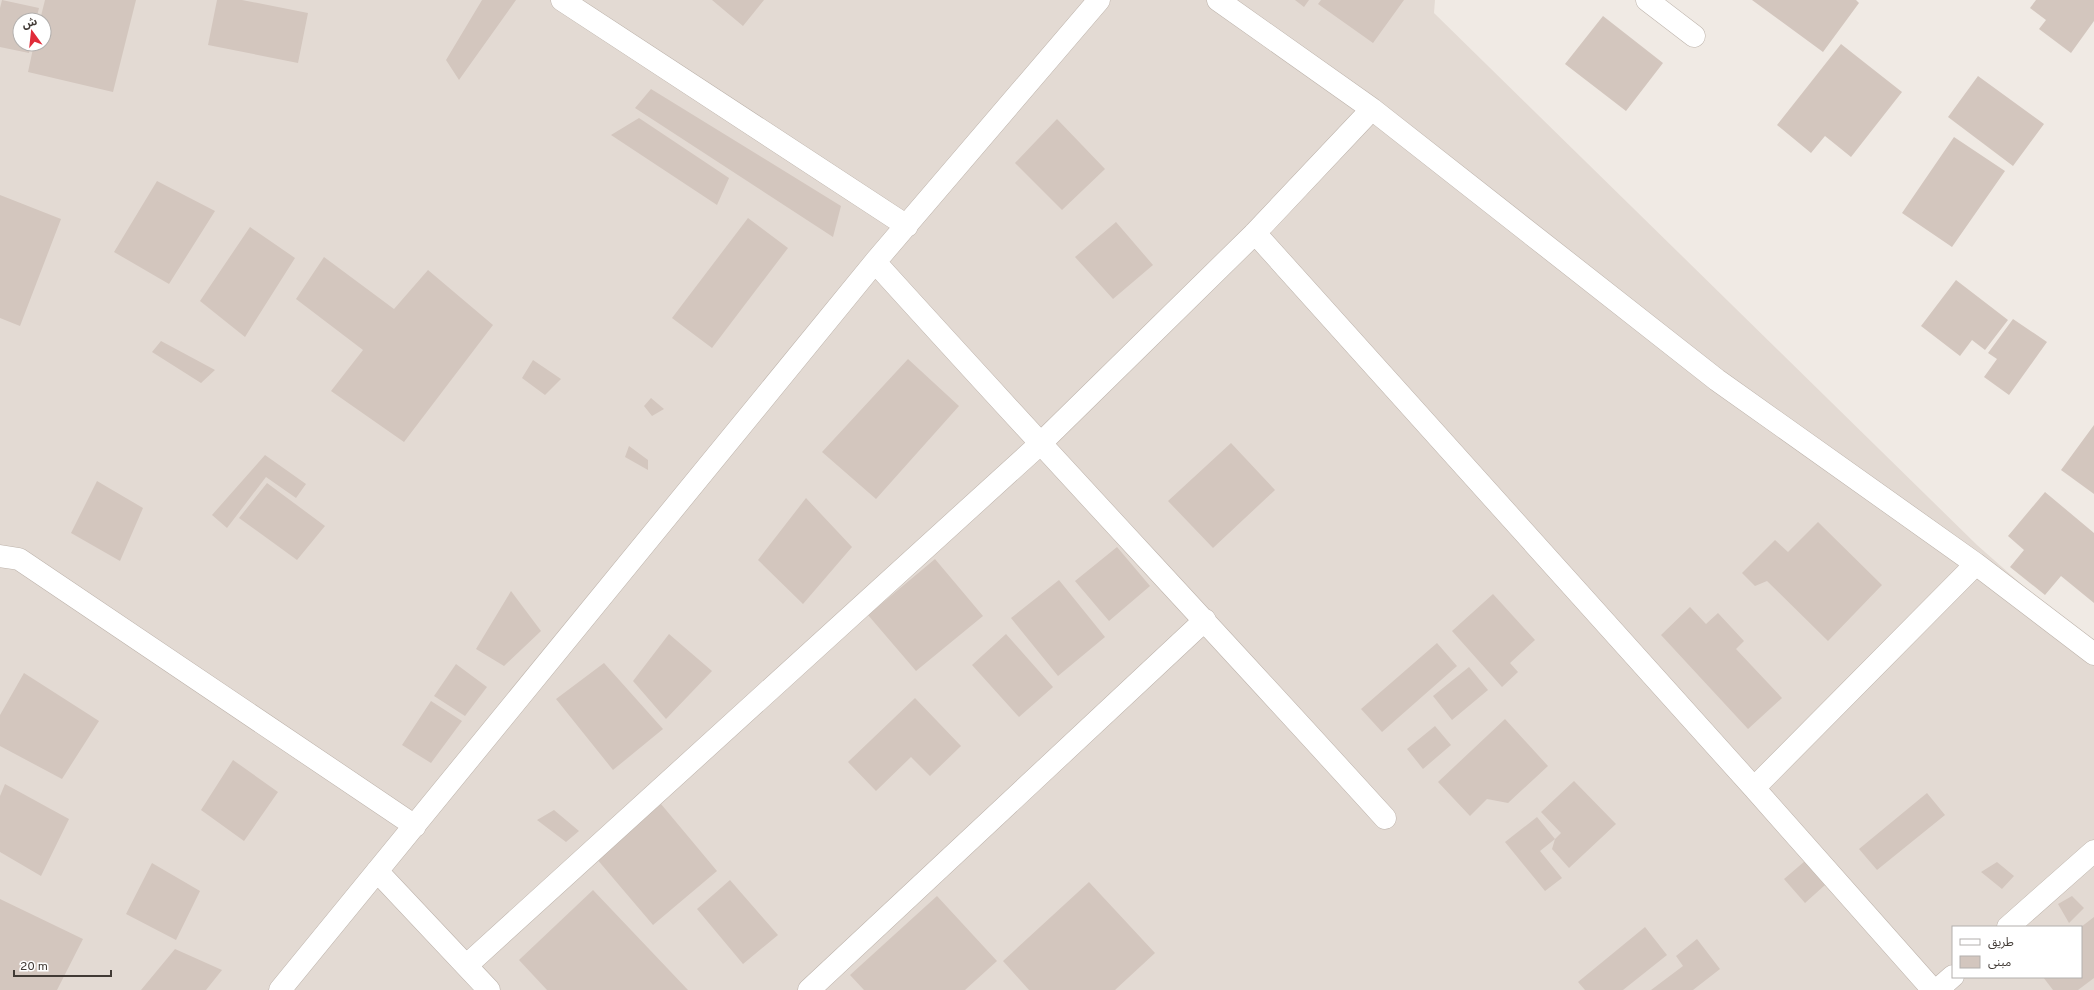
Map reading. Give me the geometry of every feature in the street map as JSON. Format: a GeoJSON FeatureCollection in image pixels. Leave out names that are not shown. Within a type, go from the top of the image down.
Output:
{"type":"FeatureCollection","features":[{"type":"Feature","properties":{"kind":"street"},"geometry":{"type":"LineString","coordinates":[[562,0],[907,226]]}},
{"type":"Feature","properties":{"kind":"street"},"geometry":{"type":"LineString","coordinates":[[280,990],[875,262],[1099,0]]}},
{"type":"Feature","properties":{"kind":"street"},"geometry":{"type":"LineString","coordinates":[[1218,0],[1372,109],[1717,380],[1976,564],[2094,654]]}},
{"type":"Feature","properties":{"kind":"street"},"geometry":{"type":"LineString","coordinates":[[1647,0],[1694,36]]}},
{"type":"Feature","properties":{"kind":"street"},"geometry":{"type":"LineString","coordinates":[[467,965],[1040,444],[1256,233],[1372,109]]}},
{"type":"Feature","properties":{"kind":"street"},"geometry":{"type":"LineString","coordinates":[[1256,233],[1754,788],[1933,990]]}},
{"type":"Feature","properties":{"kind":"street"},"geometry":{"type":"LineString","coordinates":[[875,262],[1040,444],[1205,620],[1385,818]]}},
{"type":"Feature","properties":{"kind":"street"},"geometry":{"type":"LineString","coordinates":[[0,556],[19,559],[415,826]]}},
{"type":"Feature","properties":{"kind":"street"},"geometry":{"type":"LineString","coordinates":[[1754,788],[1976,564]]}},
{"type":"Feature","properties":{"kind":"street"},"geometry":{"type":"LineString","coordinates":[[809,990],[1205,620]]}},
{"type":"Feature","properties":{"kind":"street"},"geometry":{"type":"LineString","coordinates":[[2009,926],[2094,851]]}},
{"type":"Feature","properties":{"kind":"street"},"geometry":{"type":"LineString","coordinates":[[377,871],[489,990]]}},
{"type":"Feature","properties":{"kind":"street"},"geometry":{"type":"LineString","coordinates":[[1937,990],[1952,977]]}},
{"type":"Feature","properties":{"kind":"shaded area"},"geometry":{"type":"Polygon","coordinates":[[[0,0],[1435,0],[1434,13],[1977,545],[2094,648],[2094,990],[0,990],[0,0]]]}},
{"type":"Feature","properties":{"kind":"building"},"geometry":{"type":"Polygon","coordinates":[[[2,0],[39,8],[38,12],[12,12],[12,49],[0,47],[0,8],[2,0]]]}},
{"type":"Feature","properties":{"kind":"building"},"geometry":{"type":"Polygon","coordinates":[[[45,0],[136,0],[113,92],[28,72],[32,52],[52,52],[52,12],[42,12],[45,0]]]}},
{"type":"Feature","properties":{"kind":"building"},"geometry":{"type":"Polygon","coordinates":[[[217,0],[242,0],[308,13],[298,63],[208,45],[217,0]]]}},
{"type":"Feature","properties":{"kind":"building"},"geometry":{"type":"Polygon","coordinates":[[[482,0],[516,0],[459,80],[446,60],[482,0]]]}},
{"type":"Feature","properties":{"kind":"building"},"geometry":{"type":"Polygon","coordinates":[[[712,0],[764,0],[743,26],[712,0]]]}},
{"type":"Feature","properties":{"kind":"building"},"geometry":{"type":"Polygon","coordinates":[[[1295,0],[1309,0],[1304,7],[1295,0]]]}},
{"type":"Feature","properties":{"kind":"building"},"geometry":{"type":"Polygon","coordinates":[[[1321,0],[1404,0],[1373,43],[1318,4],[1321,0]]]}},
{"type":"Feature","properties":{"kind":"building"},"geometry":{"type":"Polygon","coordinates":[[[1752,0],[1856,0],[1859,3],[1823,52],[1752,0]]]}},
{"type":"Feature","properties":{"kind":"building"},"geometry":{"type":"Polygon","coordinates":[[[2036,0],[2094,0],[2094,21],[2071,53],[2039,29],[2046,20],[2030,8],[2036,0]]]}},
{"type":"Feature","properties":{"kind":"building"},"geometry":{"type":"Polygon","coordinates":[[[1603,16],[1663,63],[1626,111],[1565,64],[1603,16]]]}},
{"type":"Feature","properties":{"kind":"building"},"geometry":{"type":"Polygon","coordinates":[[[1841,44],[1902,92],[1851,157],[1825,136],[1811,153],[1777,125],[1841,44]]]}},
{"type":"Feature","properties":{"kind":"building"},"geometry":{"type":"Polygon","coordinates":[[[1978,76],[2044,124],[2013,166],[1948,117],[1978,76]]]}},
{"type":"Feature","properties":{"kind":"building"},"geometry":{"type":"Polygon","coordinates":[[[651,89],[841,206],[833,237],[635,108],[651,89]]]}},
{"type":"Feature","properties":{"kind":"building"},"geometry":{"type":"Polygon","coordinates":[[[639,118],[729,178],[717,205],[611,135],[639,118]]]}},
{"type":"Feature","properties":{"kind":"building"},"geometry":{"type":"Polygon","coordinates":[[[1057,119],[1105,169],[1062,210],[1015,163],[1057,119]]]}},
{"type":"Feature","properties":{"kind":"building"},"geometry":{"type":"Polygon","coordinates":[[[1954,137],[2005,171],[1952,247],[1902,213],[1954,137]]]}},
{"type":"Feature","properties":{"kind":"building"},"geometry":{"type":"Polygon","coordinates":[[[157,181],[215,211],[169,284],[114,252],[157,181]]]}},
{"type":"Feature","properties":{"kind":"building"},"geometry":{"type":"Polygon","coordinates":[[[0,195],[61,219],[20,326],[0,318],[0,195]]]}},
{"type":"Feature","properties":{"kind":"building"},"geometry":{"type":"Polygon","coordinates":[[[748,218],[788,248],[712,348],[672,318],[748,218]]]}},
{"type":"Feature","properties":{"kind":"building"},"geometry":{"type":"Polygon","coordinates":[[[1116,222],[1153,265],[1113,299],[1075,257],[1116,222]]]}},
{"type":"Feature","properties":{"kind":"building"},"geometry":{"type":"Polygon","coordinates":[[[250,227],[295,258],[245,337],[200,301],[250,227]]]}},
{"type":"Feature","properties":{"kind":"building"},"geometry":{"type":"Polygon","coordinates":[[[324,257],[394,309],[428,270],[493,325],[404,442],[331,391],[363,350],[296,299],[324,257]]]}},
{"type":"Feature","properties":{"kind":"building"},"geometry":{"type":"Polygon","coordinates":[[[1956,280],[2008,320],[1985,350],[1972,340],[1960,356],[1921,326],[1956,280]]]}},
{"type":"Feature","properties":{"kind":"building"},"geometry":{"type":"Polygon","coordinates":[[[2013,319],[2047,342],[2009,395],[1984,377],[1997,359],[1988,353],[2013,319]]]}},
{"type":"Feature","properties":{"kind":"building"},"geometry":{"type":"Polygon","coordinates":[[[161,341],[215,370],[201,383],[152,352],[161,341]]]}},
{"type":"Feature","properties":{"kind":"building"},"geometry":{"type":"Polygon","coordinates":[[[908,359],[959,406],[876,499],[822,452],[908,359]]]}},
{"type":"Feature","properties":{"kind":"building"},"geometry":{"type":"Polygon","coordinates":[[[533,360],[561,379],[545,395],[522,378],[533,360]]]}},
{"type":"Feature","properties":{"kind":"building"},"geometry":{"type":"Polygon","coordinates":[[[651,398],[664,409],[652,416],[644,406],[651,398]]]}},
{"type":"Feature","properties":{"kind":"building"},"geometry":{"type":"Polygon","coordinates":[[[2094,425],[2094,494],[2061,470],[2094,425]]]}},
{"type":"Feature","properties":{"kind":"building"},"geometry":{"type":"Polygon","coordinates":[[[1231,443],[1275,490],[1213,548],[1168,501],[1231,443]]]}},
{"type":"Feature","properties":{"kind":"building"},"geometry":{"type":"Polygon","coordinates":[[[629,446],[648,460],[648,470],[625,457],[629,446]]]}},
{"type":"Feature","properties":{"kind":"building"},"geometry":{"type":"Polygon","coordinates":[[[265,455],[306,484],[296,498],[266,477],[227,528],[212,515],[265,455]]]}},
{"type":"Feature","properties":{"kind":"building"},"geometry":{"type":"Polygon","coordinates":[[[97,481],[143,508],[120,561],[71,533],[97,481]]]}},
{"type":"Feature","properties":{"kind":"building"},"geometry":{"type":"Polygon","coordinates":[[[267,483],[325,526],[297,560],[239,518],[267,483]]]}},
{"type":"Feature","properties":{"kind":"building"},"geometry":{"type":"Polygon","coordinates":[[[2045,492],[2094,533],[2094,603],[2061,576],[2045,595],[2010,567],[2024,550],[2008,536],[2045,492]]]}},
{"type":"Feature","properties":{"kind":"building"},"geometry":{"type":"Polygon","coordinates":[[[806,498],[852,547],[803,604],[758,560],[806,498]]]}},
{"type":"Feature","properties":{"kind":"building"},"geometry":{"type":"Polygon","coordinates":[[[1818,522],[1882,585],[1828,641],[1767,581],[1755,586],[1742,573],[1775,540],[1788,552],[1818,522]]]}},
{"type":"Feature","properties":{"kind":"building"},"geometry":{"type":"Polygon","coordinates":[[[1117,547],[1150,586],[1109,621],[1075,581],[1117,547]]]}},
{"type":"Feature","properties":{"kind":"building"},"geometry":{"type":"Polygon","coordinates":[[[935,559],[983,616],[916,671],[868,615],[935,559]]]}},
{"type":"Feature","properties":{"kind":"building"},"geometry":{"type":"Polygon","coordinates":[[[1059,580],[1105,637],[1058,676],[1011,618],[1059,580]]]}},
{"type":"Feature","properties":{"kind":"building"},"geometry":{"type":"Polygon","coordinates":[[[511,591],[541,631],[504,666],[476,649],[511,591]]]}},
{"type":"Feature","properties":{"kind":"building"},"geometry":{"type":"Polygon","coordinates":[[[1493,594],[1535,640],[1510,663],[1518,672],[1502,687],[1452,631],[1493,594]]]}},
{"type":"Feature","properties":{"kind":"building"},"geometry":{"type":"Polygon","coordinates":[[[1690,607],[1706,624],[1718,613],[1744,641],[1736,649],[1782,698],[1748,729],[1661,635],[1690,607]]]}},
{"type":"Feature","properties":{"kind":"building"},"geometry":{"type":"Polygon","coordinates":[[[669,634],[712,671],[666,719],[633,681],[669,634]]]}},
{"type":"Feature","properties":{"kind":"building"},"geometry":{"type":"Polygon","coordinates":[[[1006,634],[1053,687],[1019,717],[972,665],[1006,634]]]}},
{"type":"Feature","properties":{"kind":"building"},"geometry":{"type":"Polygon","coordinates":[[[1437,643],[1457,666],[1382,732],[1361,709],[1437,643]]]}},
{"type":"Feature","properties":{"kind":"building"},"geometry":{"type":"Polygon","coordinates":[[[604,663],[663,729],[613,770],[556,699],[604,663]]]}},
{"type":"Feature","properties":{"kind":"building"},"geometry":{"type":"Polygon","coordinates":[[[456,664],[487,687],[465,716],[434,696],[456,664]]]}},
{"type":"Feature","properties":{"kind":"building"},"geometry":{"type":"Polygon","coordinates":[[[1469,667],[1488,690],[1452,720],[1433,696],[1469,667]]]}},
{"type":"Feature","properties":{"kind":"building"},"geometry":{"type":"Polygon","coordinates":[[[24,673],[99,721],[62,779],[0,746],[0,715],[24,673]]]}},
{"type":"Feature","properties":{"kind":"building"},"geometry":{"type":"Polygon","coordinates":[[[915,698],[961,746],[930,776],[911,757],[876,791],[848,762],[915,698]]]}},
{"type":"Feature","properties":{"kind":"building"},"geometry":{"type":"Polygon","coordinates":[[[431,701],[462,721],[431,763],[402,745],[431,701]]]}},
{"type":"Feature","properties":{"kind":"building"},"geometry":{"type":"Polygon","coordinates":[[[1505,719],[1548,766],[1508,803],[1487,799],[1470,816],[1438,782],[1505,719]]]}},
{"type":"Feature","properties":{"kind":"building"},"geometry":{"type":"Polygon","coordinates":[[[1435,726],[1451,745],[1423,769],[1407,749],[1435,726]]]}},
{"type":"Feature","properties":{"kind":"building"},"geometry":{"type":"Polygon","coordinates":[[[233,760],[278,792],[244,841],[201,810],[233,760]]]}},
{"type":"Feature","properties":{"kind":"building"},"geometry":{"type":"Polygon","coordinates":[[[1574,781],[1616,824],[1569,868],[1552,849],[1555,839],[1561,833],[1541,812],[1574,781]]]}},
{"type":"Feature","properties":{"kind":"building"},"geometry":{"type":"Polygon","coordinates":[[[5,784],[69,819],[41,876],[0,852],[0,796],[5,784]]]}},
{"type":"Feature","properties":{"kind":"building"},"geometry":{"type":"Polygon","coordinates":[[[1927,793],[1945,815],[1877,870],[1859,849],[1927,793]]]}},
{"type":"Feature","properties":{"kind":"building"},"geometry":{"type":"Polygon","coordinates":[[[661,804],[717,871],[653,925],[596,858],[661,804]]]}},
{"type":"Feature","properties":{"kind":"building"},"geometry":{"type":"Polygon","coordinates":[[[554,810],[579,831],[566,842],[537,820],[554,810]]]}},
{"type":"Feature","properties":{"kind":"building"},"geometry":{"type":"Polygon","coordinates":[[[1537,817],[1555,839],[1540,851],[1562,878],[1545,891],[1505,842],[1537,817]]]}},
{"type":"Feature","properties":{"kind":"building"},"geometry":{"type":"Polygon","coordinates":[[[1805,861],[1825,885],[1805,903],[1784,879],[1805,861]]]}},
{"type":"Feature","properties":{"kind":"building"},"geometry":{"type":"Polygon","coordinates":[[[1997,862],[2014,876],[2002,889],[1981,872],[1997,862]]]}},
{"type":"Feature","properties":{"kind":"building"},"geometry":{"type":"Polygon","coordinates":[[[152,863],[200,891],[176,940],[126,914],[152,863]]]}},
{"type":"Feature","properties":{"kind":"building"},"geometry":{"type":"Polygon","coordinates":[[[730,880],[778,935],[743,964],[697,909],[730,880]]]}},
{"type":"Feature","properties":{"kind":"building"},"geometry":{"type":"Polygon","coordinates":[[[1089,882],[1155,953],[1115,990],[1029,990],[1003,961],[1089,882]]]}},
{"type":"Feature","properties":{"kind":"building"},"geometry":{"type":"Polygon","coordinates":[[[593,890],[688,990],[547,990],[519,960],[593,890]]]}},
{"type":"Feature","properties":{"kind":"building"},"geometry":{"type":"Polygon","coordinates":[[[937,896],[997,961],[965,990],[864,990],[850,975],[937,896]]]}},
{"type":"Feature","properties":{"kind":"building"},"geometry":{"type":"Polygon","coordinates":[[[2072,896],[2084,908],[2069,923],[2058,904],[2072,896]]]}},
{"type":"Feature","properties":{"kind":"building"},"geometry":{"type":"Polygon","coordinates":[[[0,899],[83,939],[57,990],[0,990],[0,899]]]}},
{"type":"Feature","properties":{"kind":"building"},"geometry":{"type":"Polygon","coordinates":[[[2094,917],[2094,978],[2078,990],[2053,990],[2044,978],[2082,978],[2082,926],[2094,917]]]}},
{"type":"Feature","properties":{"kind":"building"},"geometry":{"type":"Polygon","coordinates":[[[1645,927],[1667,955],[1623,990],[1585,990],[1578,982],[1645,927]]]}},
{"type":"Feature","properties":{"kind":"building"},"geometry":{"type":"Polygon","coordinates":[[[1697,939],[1720,969],[1693,990],[1651,990],[1683,966],[1676,956],[1697,939]]]}},
{"type":"Feature","properties":{"kind":"building"},"geometry":{"type":"Polygon","coordinates":[[[175,949],[222,970],[206,990],[141,990],[175,949]]]}}]}
